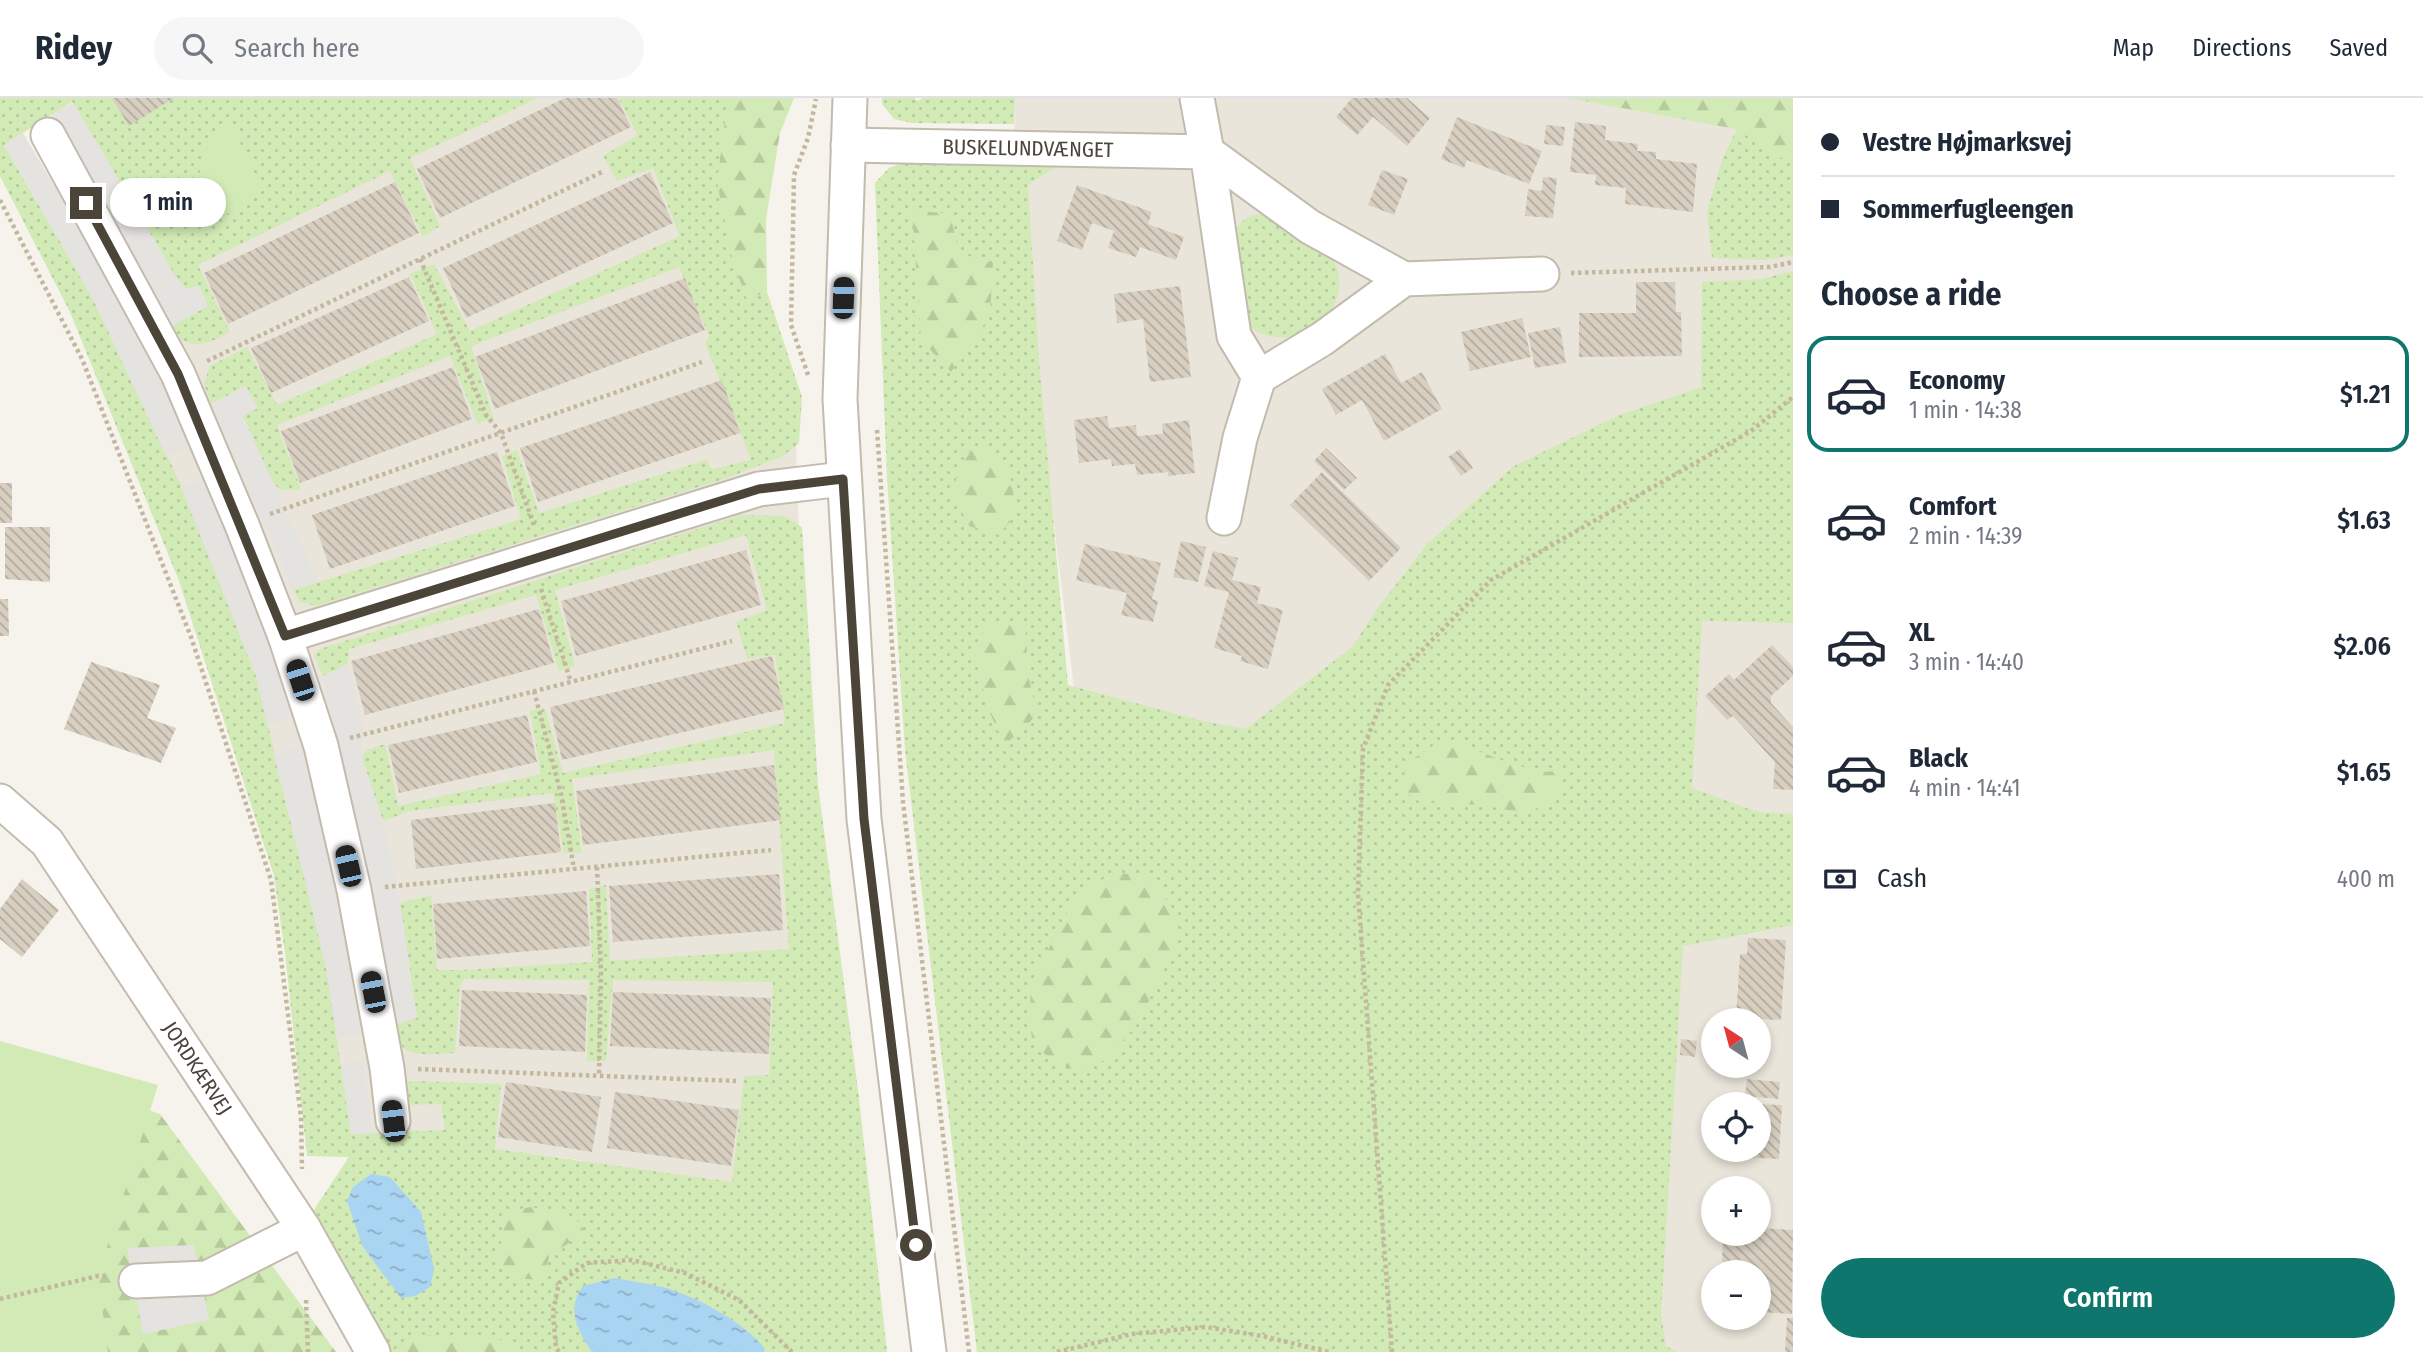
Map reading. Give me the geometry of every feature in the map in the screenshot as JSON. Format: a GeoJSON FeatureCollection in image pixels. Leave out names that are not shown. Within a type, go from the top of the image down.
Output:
{"type":"FeatureCollection","features":[{"type":"Feature","properties":{"kind":"street"},"geometry":{"type":"LineString","coordinates":[[850,98],[840,400],[864,819],[929,1352]]}},
{"type":"Feature","properties":{"kind":"street"},"geometry":{"type":"LineString","coordinates":[[1197,98],[1234,336],[1259,377]]}},
{"type":"Feature","properties":{"kind":"street"},"geometry":{"type":"LineString","coordinates":[[48,135],[178,374],[242,525],[285,636],[321,746],[354,890],[387,1068],[393,1121]]}},
{"type":"Feature","properties":{"kind":"street","name":"BUSKELUNDVÆNGET"},"geometry":{"type":"LineString","coordinates":[[848,145],[1207,152]]}},
{"type":"Feature","properties":{"kind":"street"},"geometry":{"type":"LineString","coordinates":[[1207,152],[1310,227],[1404,279],[1542,274]]}},
{"type":"Feature","properties":{"kind":"street"},"geometry":{"type":"LineString","coordinates":[[1224,518],[1240,438],[1259,377],[1322,339],[1404,279]]}},
{"type":"Feature","properties":{"kind":"street"},"geometry":{"type":"LineString","coordinates":[[285,636],[759,489],[843,479]]}},
{"type":"Feature","properties":{"kind":"street","name":"JORDKÆRVEJ"},"geometry":{"type":"LineString","coordinates":[[0,801],[47,842],[304,1229],[373,1352]]}},
{"type":"Feature","properties":{"kind":"street"},"geometry":{"type":"LineString","coordinates":[[136,1281],[207,1278],[304,1229]]}},
{"type":"Feature","properties":{"kind":"path"},"geometry":{"type":"LineString","coordinates":[[178,374],[604,172]]}},
{"type":"Feature","properties":{"kind":"path"},"geometry":{"type":"LineString","coordinates":[[0,200],[82,359],[191,637],[271,880],[301,1117],[302,1173]]}},
{"type":"Feature","properties":{"kind":"path"},"geometry":{"type":"LineString","coordinates":[[420,259],[486,415],[501,433],[571,682]]}},
{"type":"Feature","properties":{"kind":"path"},"geometry":{"type":"LineString","coordinates":[[1542,274],[1770,267],[1793,262]]}},
{"type":"Feature","properties":{"kind":"path"},"geometry":{"type":"LineString","coordinates":[[242,525],[702,362]]}},
{"type":"Feature","properties":{"kind":"path"},"geometry":{"type":"LineString","coordinates":[[1392,1352],[1358,894],[1363,749],[1388,685],[1491,580],[1751,431],[1793,397]]}},
{"type":"Feature","properties":{"kind":"path"},"geometry":{"type":"LineString","coordinates":[[876,418],[903,802],[969,1352]]}},
{"type":"Feature","properties":{"kind":"path"},"geometry":{"type":"LineString","coordinates":[[321,746],[732,641]]}},
{"type":"Feature","properties":{"kind":"path"},"geometry":{"type":"LineString","coordinates":[[534,691],[561,794],[574,869]]}},
{"type":"Feature","properties":{"kind":"path"},"geometry":{"type":"LineString","coordinates":[[354,890],[771,850]]}},
{"type":"Feature","properties":{"kind":"path"},"geometry":{"type":"LineString","coordinates":[[597,867],[601,972],[598,1076]]}},
{"type":"Feature","properties":{"kind":"path"},"geometry":{"type":"LineString","coordinates":[[387,1068],[736,1081]]}},
{"type":"Feature","properties":{"kind":"path"},"geometry":{"type":"LineString","coordinates":[[559,1352],[556,1348],[553,1312],[559,1283],[587,1263],[632,1260],[685,1273],[739,1300],[785,1342],[792,1352]]}},
{"type":"Feature","properties":{"kind":"path"},"geometry":{"type":"LineString","coordinates":[[0,1299],[99,1276],[136,1281]]}},
{"type":"Feature","properties":{"kind":"path"},"geometry":{"type":"LineString","coordinates":[[306,1297],[308,1352]]}},
{"type":"Feature","properties":{"kind":"path"},"geometry":{"type":"LineString","coordinates":[[1057,1352],[1132,1334],[1206,1327],[1262,1336],[1328,1352]]}},
{"type":"Feature","properties":{"kind":"shaded area"},"geometry":{"type":"Polygon","coordinates":[[[508,98],[642,98],[796,444],[805,720],[791,1199],[572,1159],[345,1137],[250,676],[95,294],[508,98]]]}},
{"type":"Feature","properties":{"kind":"shaded area"},"geometry":{"type":"Polygon","coordinates":[[[1015,98],[1793,98],[1793,284],[1713,401],[1230,770],[1077,713],[1013,190],[1015,98]]]}},
{"type":"Feature","properties":{"kind":"shaded area"},"geometry":{"type":"Polygon","coordinates":[[[73,102],[176,277],[186,289],[199,286],[208,306],[172,326],[51,115],[73,102]]]}},
{"type":"Feature","properties":{"kind":"shaded area"},"geometry":{"type":"Polygon","coordinates":[[[23,133],[111,282],[192,446],[166,456],[92,297],[4,145],[23,133]]]}},
{"type":"Feature","properties":{"kind":"shaded area"},"geometry":{"type":"Polygon","coordinates":[[[246,386],[258,408],[243,416],[318,582],[293,590],[211,404],[246,386]]]}},
{"type":"Feature","properties":{"kind":"shaded area"},"geometry":{"type":"Polygon","coordinates":[[[206,478],[264,624],[292,716],[267,725],[256,676],[181,487],[206,478]]]}},
{"type":"Feature","properties":{"kind":"shaded area"},"geometry":{"type":"Polygon","coordinates":[[[1670,614],[1793,614],[1793,1352],[1677,1352],[1646,1336],[1670,614]]]}},
{"type":"Feature","properties":{"kind":"shaded area"},"geometry":{"type":"Polygon","coordinates":[[[348,664],[363,724],[362,759],[383,821],[400,903],[417,1018],[394,1025],[323,676],[348,664]]]}},
{"type":"Feature","properties":{"kind":"shaded area"},"geometry":{"type":"Polygon","coordinates":[[[301,746],[329,856],[361,1034],[337,1037],[326,967],[274,755],[301,746]]]}},
{"type":"Feature","properties":{"kind":"shaded area"},"geometry":{"type":"Polygon","coordinates":[[[364,1061],[372,1133],[351,1134],[341,1065],[364,1061]]]}},
{"type":"Feature","properties":{"kind":"shaded area"},"geometry":{"type":"Polygon","coordinates":[[[194,1245],[209,1320],[143,1334],[127,1248],[194,1245]]]}},
{"type":"Feature","properties":{"kind":"green space"},"geometry":{"type":"Polygon","coordinates":[[[0,98],[538,98],[410,158],[440,226],[423,237],[390,171],[198,265],[230,332],[198,344],[184,341],[172,326],[208,305],[199,286],[186,289],[176,277],[72,102],[4,145],[92,297],[189,502],[256,676],[326,967],[351,1134],[445,1130],[441,1104],[407,1105],[403,1084],[414,1081],[501,1084],[495,1149],[732,1182],[744,1076],[769,1075],[773,982],[613,980],[606,1061],[587,1061],[589,980],[464,979],[460,985],[455,1053],[415,1053],[401,1045],[394,1025],[417,1018],[400,903],[431,895],[437,970],[592,962],[589,889],[606,885],[610,961],[789,949],[774,750],[572,779],[582,853],[564,853],[553,793],[410,811],[383,821],[362,757],[367,750],[385,744],[398,806],[541,774],[530,711],[545,708],[563,773],[785,723],[775,655],[747,659],[736,622],[767,610],[746,535],[555,590],[575,666],[559,671],[536,595],[349,649],[348,664],[323,676],[314,655],[320,649],[741,515],[784,516],[802,527],[818,785],[859,1098],[887,1352],[388,1352],[311,1214],[349,1157],[307,1156],[274,876],[179,581],[70,312],[0,176],[0,98]]]}},
{"type":"Feature","properties":{"kind":"green space"},"geometry":{"type":"Polygon","coordinates":[[[618,98],[731,98],[747,299],[767,292],[802,397],[799,443],[783,456],[727,478],[316,606],[300,602],[293,590],[521,519],[502,456],[517,450],[539,513],[706,460],[712,469],[751,460],[705,343],[709,336],[679,267],[471,346],[494,419],[477,423],[450,356],[277,425],[301,490],[279,489],[270,479],[242,416],[245,387],[211,404],[204,384],[210,366],[247,347],[277,405],[437,334],[410,274],[434,264],[470,331],[680,236],[653,168],[617,181],[603,156],[638,135],[618,98]]]}},
{"type":"Feature","properties":{"kind":"green space"},"geometry":{"type":"Polygon","coordinates":[[[728,98],[794,98],[780,133],[766,219],[767,292],[747,300],[732,258],[717,182],[728,98]]]}},
{"type":"Feature","properties":{"kind":"green space"},"geometry":{"type":"Polygon","coordinates":[[[882,98],[914,98],[918,101],[923,98],[1015,98],[1014,124],[912,123],[894,119],[882,104],[882,98]]]}},
{"type":"Feature","properties":{"kind":"green space"},"geometry":{"type":"Polygon","coordinates":[[[1568,98],[1793,98],[1793,165],[1736,129],[1568,98]]]}},
{"type":"Feature","properties":{"kind":"green space"},"geometry":{"type":"Polygon","coordinates":[[[231,124],[263,190],[231,213],[194,217],[194,196],[207,142],[231,124]]]}},
{"type":"Feature","properties":{"kind":"green space"},"geometry":{"type":"Polygon","coordinates":[[[1737,129],[1793,165],[1793,255],[1766,260],[1712,258],[1707,212],[1723,157],[1737,129]]]}},
{"type":"Feature","properties":{"kind":"green space"},"geometry":{"type":"Polygon","coordinates":[[[912,159],[1061,164],[1028,185],[1039,361],[1068,685],[1207,722],[1246,729],[1352,647],[1377,609],[1427,544],[1514,466],[1617,416],[1701,387],[1702,282],[1762,279],[1793,271],[1793,623],[1702,621],[1692,788],[1757,812],[1793,814],[1793,925],[1683,946],[1661,1315],[1666,1346],[1677,1352],[977,1352],[905,750],[887,477],[875,183],[889,168],[912,159]]]}},
{"type":"Feature","properties":{"kind":"green space"},"geometry":{"type":"Polygon","coordinates":[[[912,210],[950,214],[959,253],[993,263],[990,316],[951,372],[921,340],[912,210]]]}},
{"type":"Feature","properties":{"kind":"green space"},"geometry":{"type":"Polygon","coordinates":[[[1264,214],[1306,234],[1329,255],[1337,268],[1340,282],[1337,297],[1328,316],[1312,330],[1293,337],[1282,338],[1260,333],[1243,320],[1238,311],[1228,254],[1229,242],[1245,219],[1264,214]]]}},
{"type":"Feature","properties":{"kind":"green space"},"geometry":{"type":"Polygon","coordinates":[[[987,446],[1009,470],[1017,514],[998,535],[969,526],[952,491],[967,451],[987,446]]]}},
{"type":"Feature","properties":{"kind":"green space"},"geometry":{"type":"Polygon","coordinates":[[[1002,620],[1025,626],[1029,679],[1037,715],[1005,745],[987,707],[974,649],[987,625],[1002,620]]]}},
{"type":"Feature","properties":{"kind":"green space"},"geometry":{"type":"Polygon","coordinates":[[[1445,738],[1538,772],[1564,771],[1558,793],[1529,814],[1483,805],[1420,802],[1401,789],[1407,763],[1445,738]]]}},
{"type":"Feature","properties":{"kind":"green space"},"geometry":{"type":"Polygon","coordinates":[[[1116,873],[1151,876],[1178,917],[1175,947],[1138,1023],[1108,1059],[1076,1071],[1054,1061],[1032,1044],[1030,986],[1078,891],[1116,873]]]}},
{"type":"Feature","properties":{"kind":"green space"},"geometry":{"type":"Polygon","coordinates":[[[0,1041],[158,1085],[98,1276],[108,1352],[0,1352],[0,1041]]]}},
{"type":"Feature","properties":{"kind":"green space"},"geometry":{"type":"Polygon","coordinates":[[[0,1057],[160,1114],[336,1352],[0,1352],[0,1057]]]}},
{"type":"Feature","properties":{"kind":"green space"},"geometry":{"type":"Polygon","coordinates":[[[532,1207],[575,1217],[586,1232],[550,1255],[542,1280],[511,1278],[498,1260],[507,1211],[532,1207]]]}},
{"type":"Feature","properties":{"kind":"green space"},"geometry":{"type":"Polygon","coordinates":[[[414,1334],[513,1341],[519,1352],[398,1352],[396,1347],[414,1334]]]}},
{"type":"Feature","properties":{"kind":"water"},"geometry":{"type":"Polygon","coordinates":[[[371,1174],[390,1177],[421,1212],[434,1269],[430,1287],[415,1296],[401,1298],[363,1247],[347,1201],[353,1187],[371,1174]]]}},
{"type":"Feature","properties":{"kind":"water"},"geometry":{"type":"Polygon","coordinates":[[[614,1278],[662,1287],[704,1303],[745,1329],[765,1349],[764,1352],[592,1352],[578,1328],[575,1303],[583,1286],[614,1278]]]}},
{"type":"Feature","properties":{"kind":"building"},"geometry":{"type":"Polygon","coordinates":[[[112,98],[174,98],[129,126],[112,98]]]}},
{"type":"Feature","properties":{"kind":"building"},"geometry":{"type":"Polygon","coordinates":[[[565,98],[617,98],[631,127],[440,218],[417,169],[565,98]]]}},
{"type":"Feature","properties":{"kind":"building"},"geometry":{"type":"Polygon","coordinates":[[[1352,98],[1407,98],[1430,118],[1407,146],[1373,117],[1357,135],[1336,117],[1352,98]]]}},
{"type":"Feature","properties":{"kind":"building"},"geometry":{"type":"Polygon","coordinates":[[[1457,117],[1542,151],[1529,184],[1467,160],[1464,168],[1441,159],[1457,117]]]}},
{"type":"Feature","properties":{"kind":"building"},"geometry":{"type":"Polygon","coordinates":[[[1575,122],[1606,126],[1605,140],[1638,144],[1637,151],[1656,152],[1656,159],[1697,164],[1693,212],[1625,204],[1626,188],[1595,185],[1596,175],[1570,172],[1575,122]]]}},
{"type":"Feature","properties":{"kind":"building"},"geometry":{"type":"Polygon","coordinates":[[[1546,125],[1565,127],[1563,146],[1544,144],[1546,125]]]}},
{"type":"Feature","properties":{"kind":"building"},"geometry":{"type":"Polygon","coordinates":[[[1382,170],[1408,179],[1394,215],[1368,205],[1382,170]]]}},
{"type":"Feature","properties":{"kind":"building"},"geometry":{"type":"Polygon","coordinates":[[[650,172],[673,223],[466,318],[443,268],[650,172]]]}},
{"type":"Feature","properties":{"kind":"building"},"geometry":{"type":"Polygon","coordinates":[[[1543,177],[1557,178],[1553,218],[1525,216],[1528,189],[1542,191],[1543,177]]]}},
{"type":"Feature","properties":{"kind":"building"},"geometry":{"type":"Polygon","coordinates":[[[395,182],[419,233],[228,324],[204,273],[395,182]]]}},
{"type":"Feature","properties":{"kind":"building"},"geometry":{"type":"Polygon","coordinates":[[[1077,185],[1152,212],[1148,224],[1184,237],[1176,260],[1140,247],[1136,257],[1108,248],[1114,231],[1092,223],[1082,250],[1057,241],[1077,185]]]}},
{"type":"Feature","properties":{"kind":"building"},"geometry":{"type":"Polygon","coordinates":[[[409,277],[429,321],[271,393],[251,348],[409,277]]]}},
{"type":"Feature","properties":{"kind":"building"},"geometry":{"type":"Polygon","coordinates":[[[685,278],[705,330],[495,409],[475,357],[685,278]]]}},
{"type":"Feature","properties":{"kind":"building"},"geometry":{"type":"Polygon","coordinates":[[[1636,282],[1675,282],[1676,312],[1681,312],[1682,356],[1579,357],[1579,313],[1636,313],[1636,282]]]}},
{"type":"Feature","properties":{"kind":"building"},"geometry":{"type":"Polygon","coordinates":[[[1180,286],[1191,377],[1150,382],[1143,319],[1117,323],[1114,294],[1180,286]]]}},
{"type":"Feature","properties":{"kind":"building"},"geometry":{"type":"Polygon","coordinates":[[[1522,318],[1531,357],[1470,371],[1461,332],[1522,318]]]}},
{"type":"Feature","properties":{"kind":"building"},"geometry":{"type":"Polygon","coordinates":[[[1560,327],[1566,363],[1535,368],[1528,333],[1560,327]]]}},
{"type":"Feature","properties":{"kind":"building"},"geometry":{"type":"Polygon","coordinates":[[[1385,354],[1401,383],[1422,372],[1442,409],[1384,441],[1362,400],[1336,415],[1322,389],[1385,354]]]}},
{"type":"Feature","properties":{"kind":"building"},"geometry":{"type":"Polygon","coordinates":[[[453,367],[472,419],[300,483],[281,431],[453,367]]]}},
{"type":"Feature","properties":{"kind":"building"},"geometry":{"type":"Polygon","coordinates":[[[722,380],[740,433],[538,502],[520,448],[722,380]]]}},
{"type":"Feature","properties":{"kind":"building"},"geometry":{"type":"Polygon","coordinates":[[[1107,416],[1109,428],[1136,425],[1137,436],[1163,434],[1162,424],[1189,420],[1195,473],[1137,475],[1135,464],[1112,466],[1111,459],[1079,463],[1074,420],[1107,416]]]}},
{"type":"Feature","properties":{"kind":"building"},"geometry":{"type":"Polygon","coordinates":[[[1326,448],[1357,478],[1344,490],[1314,461],[1326,448]]]}},
{"type":"Feature","properties":{"kind":"building"},"geometry":{"type":"Polygon","coordinates":[[[1460,449],[1473,468],[1461,476],[1448,457],[1460,449]]]}},
{"type":"Feature","properties":{"kind":"building"},"geometry":{"type":"Polygon","coordinates":[[[497,452],[515,506],[330,569],[312,515],[497,452]]]}},
{"type":"Feature","properties":{"kind":"building"},"geometry":{"type":"Polygon","coordinates":[[[1322,472],[1401,548],[1369,581],[1290,505],[1322,472]]]}},
{"type":"Feature","properties":{"kind":"building"},"geometry":{"type":"Polygon","coordinates":[[[0,483],[12,483],[12,523],[0,523],[0,483]]]}},
{"type":"Feature","properties":{"kind":"building"},"geometry":{"type":"Polygon","coordinates":[[[5,527],[50,527],[50,582],[5,579],[5,527]]]}},
{"type":"Feature","properties":{"kind":"building"},"geometry":{"type":"Polygon","coordinates":[[[1181,541],[1206,547],[1198,582],[1173,577],[1181,541]]]}},
{"type":"Feature","properties":{"kind":"building"},"geometry":{"type":"Polygon","coordinates":[[[1085,544],[1161,563],[1152,599],[1158,601],[1153,622],[1121,615],[1127,593],[1076,580],[1085,544]]]}},
{"type":"Feature","properties":{"kind":"building"},"geometry":{"type":"Polygon","coordinates":[[[746,550],[761,605],[576,656],[561,601],[746,550]]]}},
{"type":"Feature","properties":{"kind":"building"},"geometry":{"type":"Polygon","coordinates":[[[1213,551],[1238,558],[1232,580],[1261,587],[1257,603],[1283,610],[1268,669],[1240,661],[1242,656],[1214,648],[1229,592],[1204,586],[1213,551]]]}},
{"type":"Feature","properties":{"kind":"building"},"geometry":{"type":"Polygon","coordinates":[[[0,599],[8,599],[9,636],[0,636],[0,599]]]}},
{"type":"Feature","properties":{"kind":"building"},"geometry":{"type":"Polygon","coordinates":[[[539,609],[554,663],[365,715],[351,661],[539,609]]]}},
{"type":"Feature","properties":{"kind":"building"},"geometry":{"type":"Polygon","coordinates":[[[1772,645],[1793,667],[1793,676],[1771,696],[1771,703],[1793,727],[1793,790],[1773,789],[1775,762],[1733,716],[1727,720],[1705,696],[1729,674],[1734,680],[1772,645]]]}},
{"type":"Feature","properties":{"kind":"building"},"geometry":{"type":"Polygon","coordinates":[[[772,656],[784,709],[562,760],[550,707],[772,656]]]}},
{"type":"Feature","properties":{"kind":"building"},"geometry":{"type":"Polygon","coordinates":[[[91,662],[160,685],[147,718],[176,728],[161,763],[64,729],[91,662]]]}},
{"type":"Feature","properties":{"kind":"building"},"geometry":{"type":"Polygon","coordinates":[[[527,715],[537,762],[399,793],[388,745],[527,715]]]}},
{"type":"Feature","properties":{"kind":"building"},"geometry":{"type":"Polygon","coordinates":[[[774,765],[781,820],[583,845],[576,791],[774,765]]]}},
{"type":"Feature","properties":{"kind":"building"},"geometry":{"type":"Polygon","coordinates":[[[555,803],[561,852],[416,869],[411,820],[555,803]]]}},
{"type":"Feature","properties":{"kind":"building"},"geometry":{"type":"Polygon","coordinates":[[[779,874],[783,930],[613,942],[609,886],[779,874]]]}},
{"type":"Feature","properties":{"kind":"building"},"geometry":{"type":"Polygon","coordinates":[[[22,879],[59,910],[22,957],[0,939],[0,909],[22,879]]]}},
{"type":"Feature","properties":{"kind":"building"},"geometry":{"type":"Polygon","coordinates":[[[586,891],[590,946],[437,959],[433,904],[586,891]]]}},
{"type":"Feature","properties":{"kind":"building"},"geometry":{"type":"Polygon","coordinates":[[[1748,938],[1786,940],[1781,1020],[1771,1020],[1771,1008],[1737,1008],[1740,954],[1747,954],[1748,938]]]}},
{"type":"Feature","properties":{"kind":"building"},"geometry":{"type":"Polygon","coordinates":[[[462,990],[587,995],[585,1052],[459,1046],[462,990]]]}},
{"type":"Feature","properties":{"kind":"building"},"geometry":{"type":"Polygon","coordinates":[[[613,992],[771,998],[769,1054],[610,1046],[613,992]]]}},
{"type":"Feature","properties":{"kind":"building"},"geometry":{"type":"Polygon","coordinates":[[[1681,1039],[1697,1041],[1695,1057],[1680,1055],[1681,1039]]]}},
{"type":"Feature","properties":{"kind":"building"},"geometry":{"type":"Polygon","coordinates":[[[1747,1079],[1780,1082],[1778,1099],[1771,1098],[1771,1092],[1745,1092],[1747,1079]]]}},
{"type":"Feature","properties":{"kind":"building"},"geometry":{"type":"Polygon","coordinates":[[[506,1082],[601,1097],[592,1152],[498,1137],[506,1082]]]}},
{"type":"Feature","properties":{"kind":"building"},"geometry":{"type":"Polygon","coordinates":[[[615,1092],[739,1110],[731,1166],[607,1148],[615,1092]]]}},
{"type":"Feature","properties":{"kind":"building"},"geometry":{"type":"Polygon","coordinates":[[[1771,1105],[1782,1105],[1779,1159],[1771,1159],[1771,1105]]]}},
{"type":"Feature","properties":{"kind":"building"},"geometry":{"type":"Polygon","coordinates":[[[1771,1229],[1793,1230],[1792,1314],[1771,1313],[1771,1260],[1722,1260],[1723,1246],[1771,1246],[1771,1229]]]}},
{"type":"Feature","properties":{"kind":"building"},"geometry":{"type":"Polygon","coordinates":[[[1787,1318],[1793,1318],[1793,1352],[1785,1352],[1787,1318]]]}},
{"type":"Feature","properties":{"kind":"route"},"geometry":{"type":"LineString","coordinates":[[86,203],[178,374],[242,525],[285,636],[759,489],[843,479],[864,819],[916,1245]]}}]}
